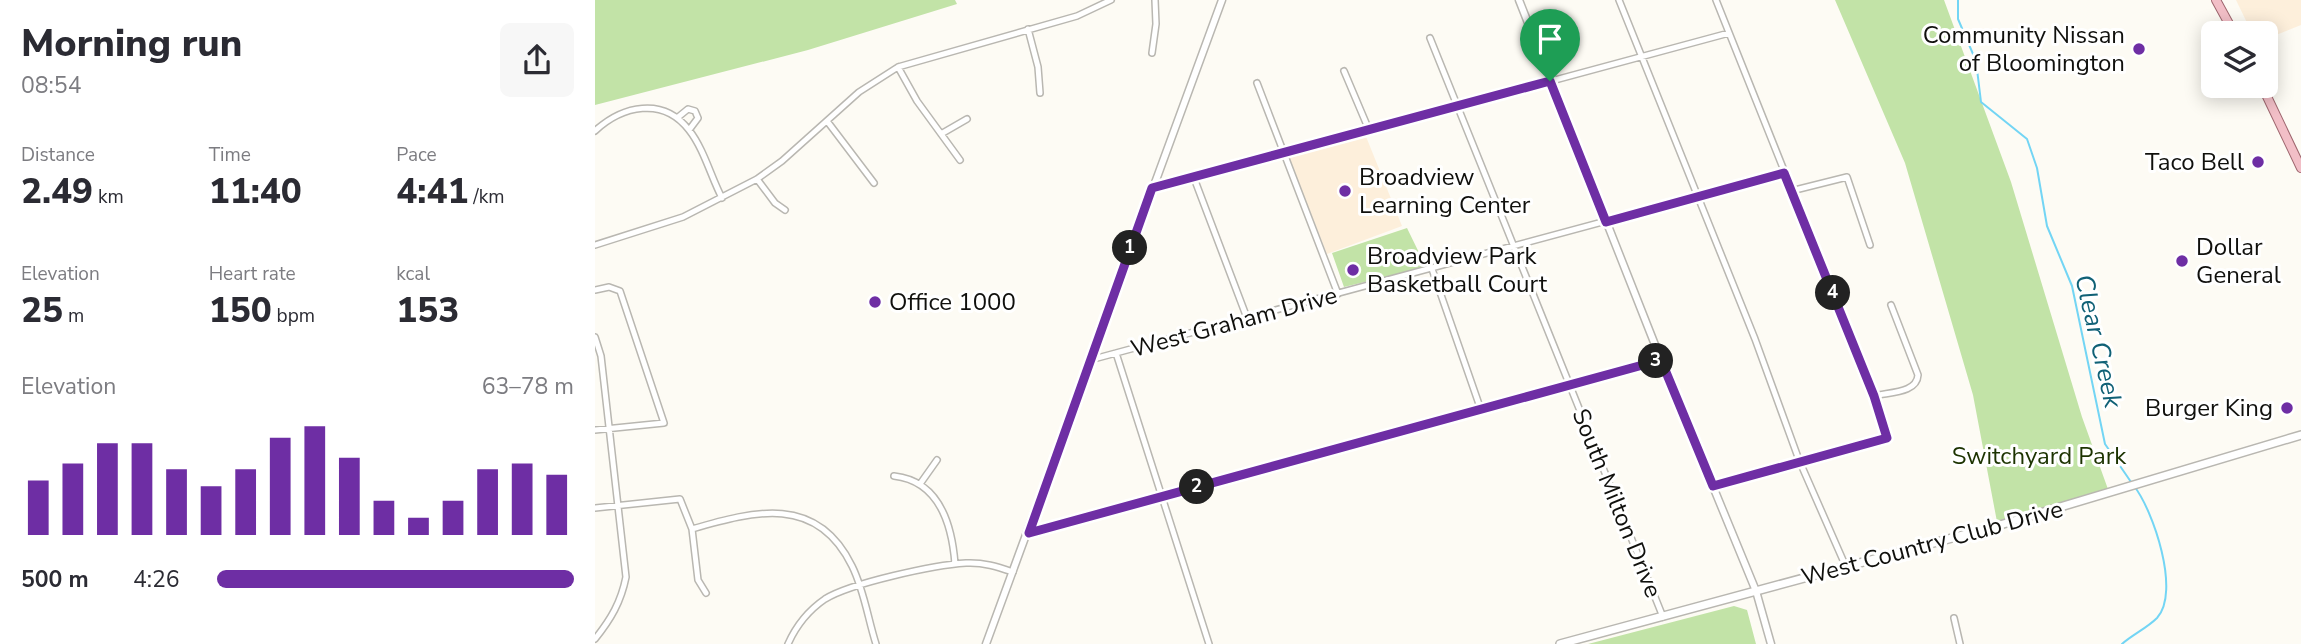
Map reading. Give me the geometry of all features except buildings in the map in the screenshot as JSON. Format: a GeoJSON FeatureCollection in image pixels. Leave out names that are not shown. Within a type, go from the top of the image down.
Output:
{"type":"FeatureCollection","features":[{"type":"Feature","properties":{"kind":"main road"},"geometry":{"type":"LineString","coordinates":[[2216,0],[2227,21]]}},
{"type":"Feature","properties":{"kind":"main road"},"geometry":{"type":"LineString","coordinates":[[2268,98],[2301,168]]}},
{"type":"Feature","properties":{"kind":"main road","name":"West Country Club Drive"},"geometry":{"type":"LineString","coordinates":[[1560,644],[2123,490],[2301,435]]}},
{"type":"Feature","properties":{"kind":"street"},"geometry":{"type":"LineString","coordinates":[[595,244],[684,217],[757,179],[859,92],[898,67],[1087,13],[1111,0]]}},
{"type":"Feature","properties":{"kind":"street"},"geometry":{"type":"LineString","coordinates":[[1152,53],[1157,24],[1155,0]]}},
{"type":"Feature","properties":{"kind":"street"},"geometry":{"type":"LineString","coordinates":[[986,644],[1029,533],[1222,0]]}},
{"type":"Feature","properties":{"kind":"street"},"geometry":{"type":"LineString","coordinates":[[1519,0],[1661,360],[1756,591],[1771,644]]}},
{"type":"Feature","properties":{"kind":"street"},"geometry":{"type":"LineString","coordinates":[[1619,0],[1799,460],[1846,567]]}},
{"type":"Feature","properties":{"kind":"street"},"geometry":{"type":"LineString","coordinates":[[1713,486],[1799,460],[1887,438],[1874,396],[1716,0]]}},
{"type":"Feature","properties":{"kind":"street"},"geometry":{"type":"LineString","coordinates":[[1028,29],[1038,67],[1039,93]]}},
{"type":"Feature","properties":{"kind":"street"},"geometry":{"type":"LineString","coordinates":[[1152,188],[1729,33]]}},
{"type":"Feature","properties":{"kind":"street","name":"South Milton Drive"},"geometry":{"type":"LineString","coordinates":[[1430,38],[1663,617]]}},
{"type":"Feature","properties":{"kind":"street"},"geometry":{"type":"LineString","coordinates":[[898,67],[917,102],[960,160]]}},
{"type":"Feature","properties":{"kind":"street"},"geometry":{"type":"LineString","coordinates":[[1344,71],[1369,130]]}},
{"type":"Feature","properties":{"kind":"street"},"geometry":{"type":"LineString","coordinates":[[1257,83],[1282,154],[1338,294]]}},
{"type":"Feature","properties":{"kind":"street"},"geometry":{"type":"LineString","coordinates":[[595,131],[613,116],[634,108],[660,110],[677,118],[689,130],[722,198]]}},
{"type":"Feature","properties":{"kind":"street"},"geometry":{"type":"LineString","coordinates":[[677,118],[688,109],[695,111],[698,118],[689,130]]}},
{"type":"Feature","properties":{"kind":"street"},"geometry":{"type":"LineString","coordinates":[[941,134],[967,119]]}},
{"type":"Feature","properties":{"kind":"street"},"geometry":{"type":"LineString","coordinates":[[827,121],[874,183]]}},
{"type":"Feature","properties":{"kind":"street","name":"West Graham Drive"},"geometry":{"type":"LineString","coordinates":[[1090,360],[1784,173]]}},
{"type":"Feature","properties":{"kind":"street"},"geometry":{"type":"LineString","coordinates":[[1791,191],[1847,177],[1870,245]]}},
{"type":"Feature","properties":{"kind":"street"},"geometry":{"type":"LineString","coordinates":[[1194,178],[1247,318]]}},
{"type":"Feature","properties":{"kind":"street"},"geometry":{"type":"LineString","coordinates":[[757,179],[775,203],[785,209]]}},
{"type":"Feature","properties":{"kind":"street"},"geometry":{"type":"LineString","coordinates":[[1432,269],[1481,410]]}},
{"type":"Feature","properties":{"kind":"street"},"geometry":{"type":"LineString","coordinates":[[595,290],[609,287],[620,292],[664,423],[595,430]]}},
{"type":"Feature","properties":{"kind":"street"},"geometry":{"type":"LineString","coordinates":[[1874,396],[1913,388],[1917,383],[1918,375],[1891,305]]}},
{"type":"Feature","properties":{"kind":"street"},"geometry":{"type":"LineString","coordinates":[[595,337],[601,356],[626,577],[623,594],[611,618],[595,639]]}},
{"type":"Feature","properties":{"kind":"street"},"geometry":{"type":"LineString","coordinates":[[1116,353],[1209,644]]}},
{"type":"Feature","properties":{"kind":"street"},"geometry":{"type":"LineString","coordinates":[[1029,533],[1661,360]]}},
{"type":"Feature","properties":{"kind":"street"},"geometry":{"type":"LineString","coordinates":[[920,484],[937,460]]}},
{"type":"Feature","properties":{"kind":"street"},"geometry":{"type":"LineString","coordinates":[[894,476],[920,484],[936,499],[948,520],[955,565]]}},
{"type":"Feature","properties":{"kind":"street"},"geometry":{"type":"LineString","coordinates":[[595,508],[680,499],[692,529],[698,580],[706,593]]}},
{"type":"Feature","properties":{"kind":"street"},"geometry":{"type":"LineString","coordinates":[[692,529],[747,513],[775,511],[808,519],[836,539],[853,566],[876,644]]}},
{"type":"Feature","properties":{"kind":"street"},"geometry":{"type":"LineString","coordinates":[[787,644],[817,605],[840,592],[955,565],[987,564],[1013,572]]}},
{"type":"Feature","properties":{"kind":"street"},"geometry":{"type":"LineString","coordinates":[[1954,618],[1960,644]]}},
{"type":"Feature","properties":{"kind":"shaded area"},"geometry":{"type":"Polygon","coordinates":[[[2236,0],[2301,0],[2301,25],[2278,34],[2278,21],[2246,21],[2236,0]]]}},
{"type":"Feature","properties":{"kind":"shaded area","name":"Broadview Learning Center"},"geometry":{"type":"Polygon","coordinates":[[[1365,134],[1402,226],[1327,254],[1288,156],[1365,134]]]}},
{"type":"Feature","properties":{"kind":"green space"},"geometry":{"type":"Polygon","coordinates":[[[595,0],[955,0],[957,4],[808,50],[595,105],[595,0]]]}},
{"type":"Feature","properties":{"kind":"green space","name":"Switchyard Park"},"geometry":{"type":"Polygon","coordinates":[[[1835,0],[1944,0],[2011,182],[2082,417],[2109,492],[1998,527],[1973,395],[1905,163],[1835,0]]]}},
{"type":"Feature","properties":{"kind":"green space"},"geometry":{"type":"Polygon","coordinates":[[[1407,228],[1426,267],[1344,287],[1332,253],[1407,228]]]}},
{"type":"Feature","properties":{"kind":"green space"},"geometry":{"type":"Polygon","coordinates":[[[1734,606],[1747,610],[1756,644],[1588,644],[1734,606]]]}},
{"type":"Feature","properties":{"kind":"waterway","name":"Clear Creek"},"geometry":{"type":"LineString","coordinates":[[1958,0],[1958,19],[1976,61],[1981,102],[2027,139],[2037,168],[2047,226],[2072,286],[2105,444],[2131,482]]}},
{"type":"Feature","properties":{"kind":"waterway","name":"Clear Creek"},"geometry":{"type":"LineString","coordinates":[[2122,644],[2157,618],[2164,606],[2166,590],[2162,551],[2156,531],[2134,486]]}},
{"type":"Feature","properties":{"kind":"place","name":"Community Nissan of Bloomington"},"geometry":{"type":"Point","coordinates":[2139,49]}},
{"type":"Feature","properties":{"kind":"place","name":"Taco Bell"},"geometry":{"type":"Point","coordinates":[2258,162]}},
{"type":"Feature","properties":{"kind":"place","name":"Broadview Learning Center"},"geometry":{"type":"Point","coordinates":[1345,191]}},
{"type":"Feature","properties":{"kind":"place","name":"Dollar General"},"geometry":{"type":"Point","coordinates":[2182,261]}},
{"type":"Feature","properties":{"kind":"place","name":"Broadview Park Basketball Court"},"geometry":{"type":"Point","coordinates":[1353,270]}},
{"type":"Feature","properties":{"kind":"place","name":"Office 1000"},"geometry":{"type":"Point","coordinates":[875,302]}},
{"type":"Feature","properties":{"kind":"place","name":"Burger King"},"geometry":{"type":"Point","coordinates":[2287,408]}},
{"type":"Feature","properties":{"kind":"route"},"geometry":{"type":"LineString","coordinates":[[1550,81],[1606,222],[1784,173],[1874,396],[1887,438],[1799,460],[1713,486],[1661,360],[1029,533],[1152,188],[1550,81]]}}]}
